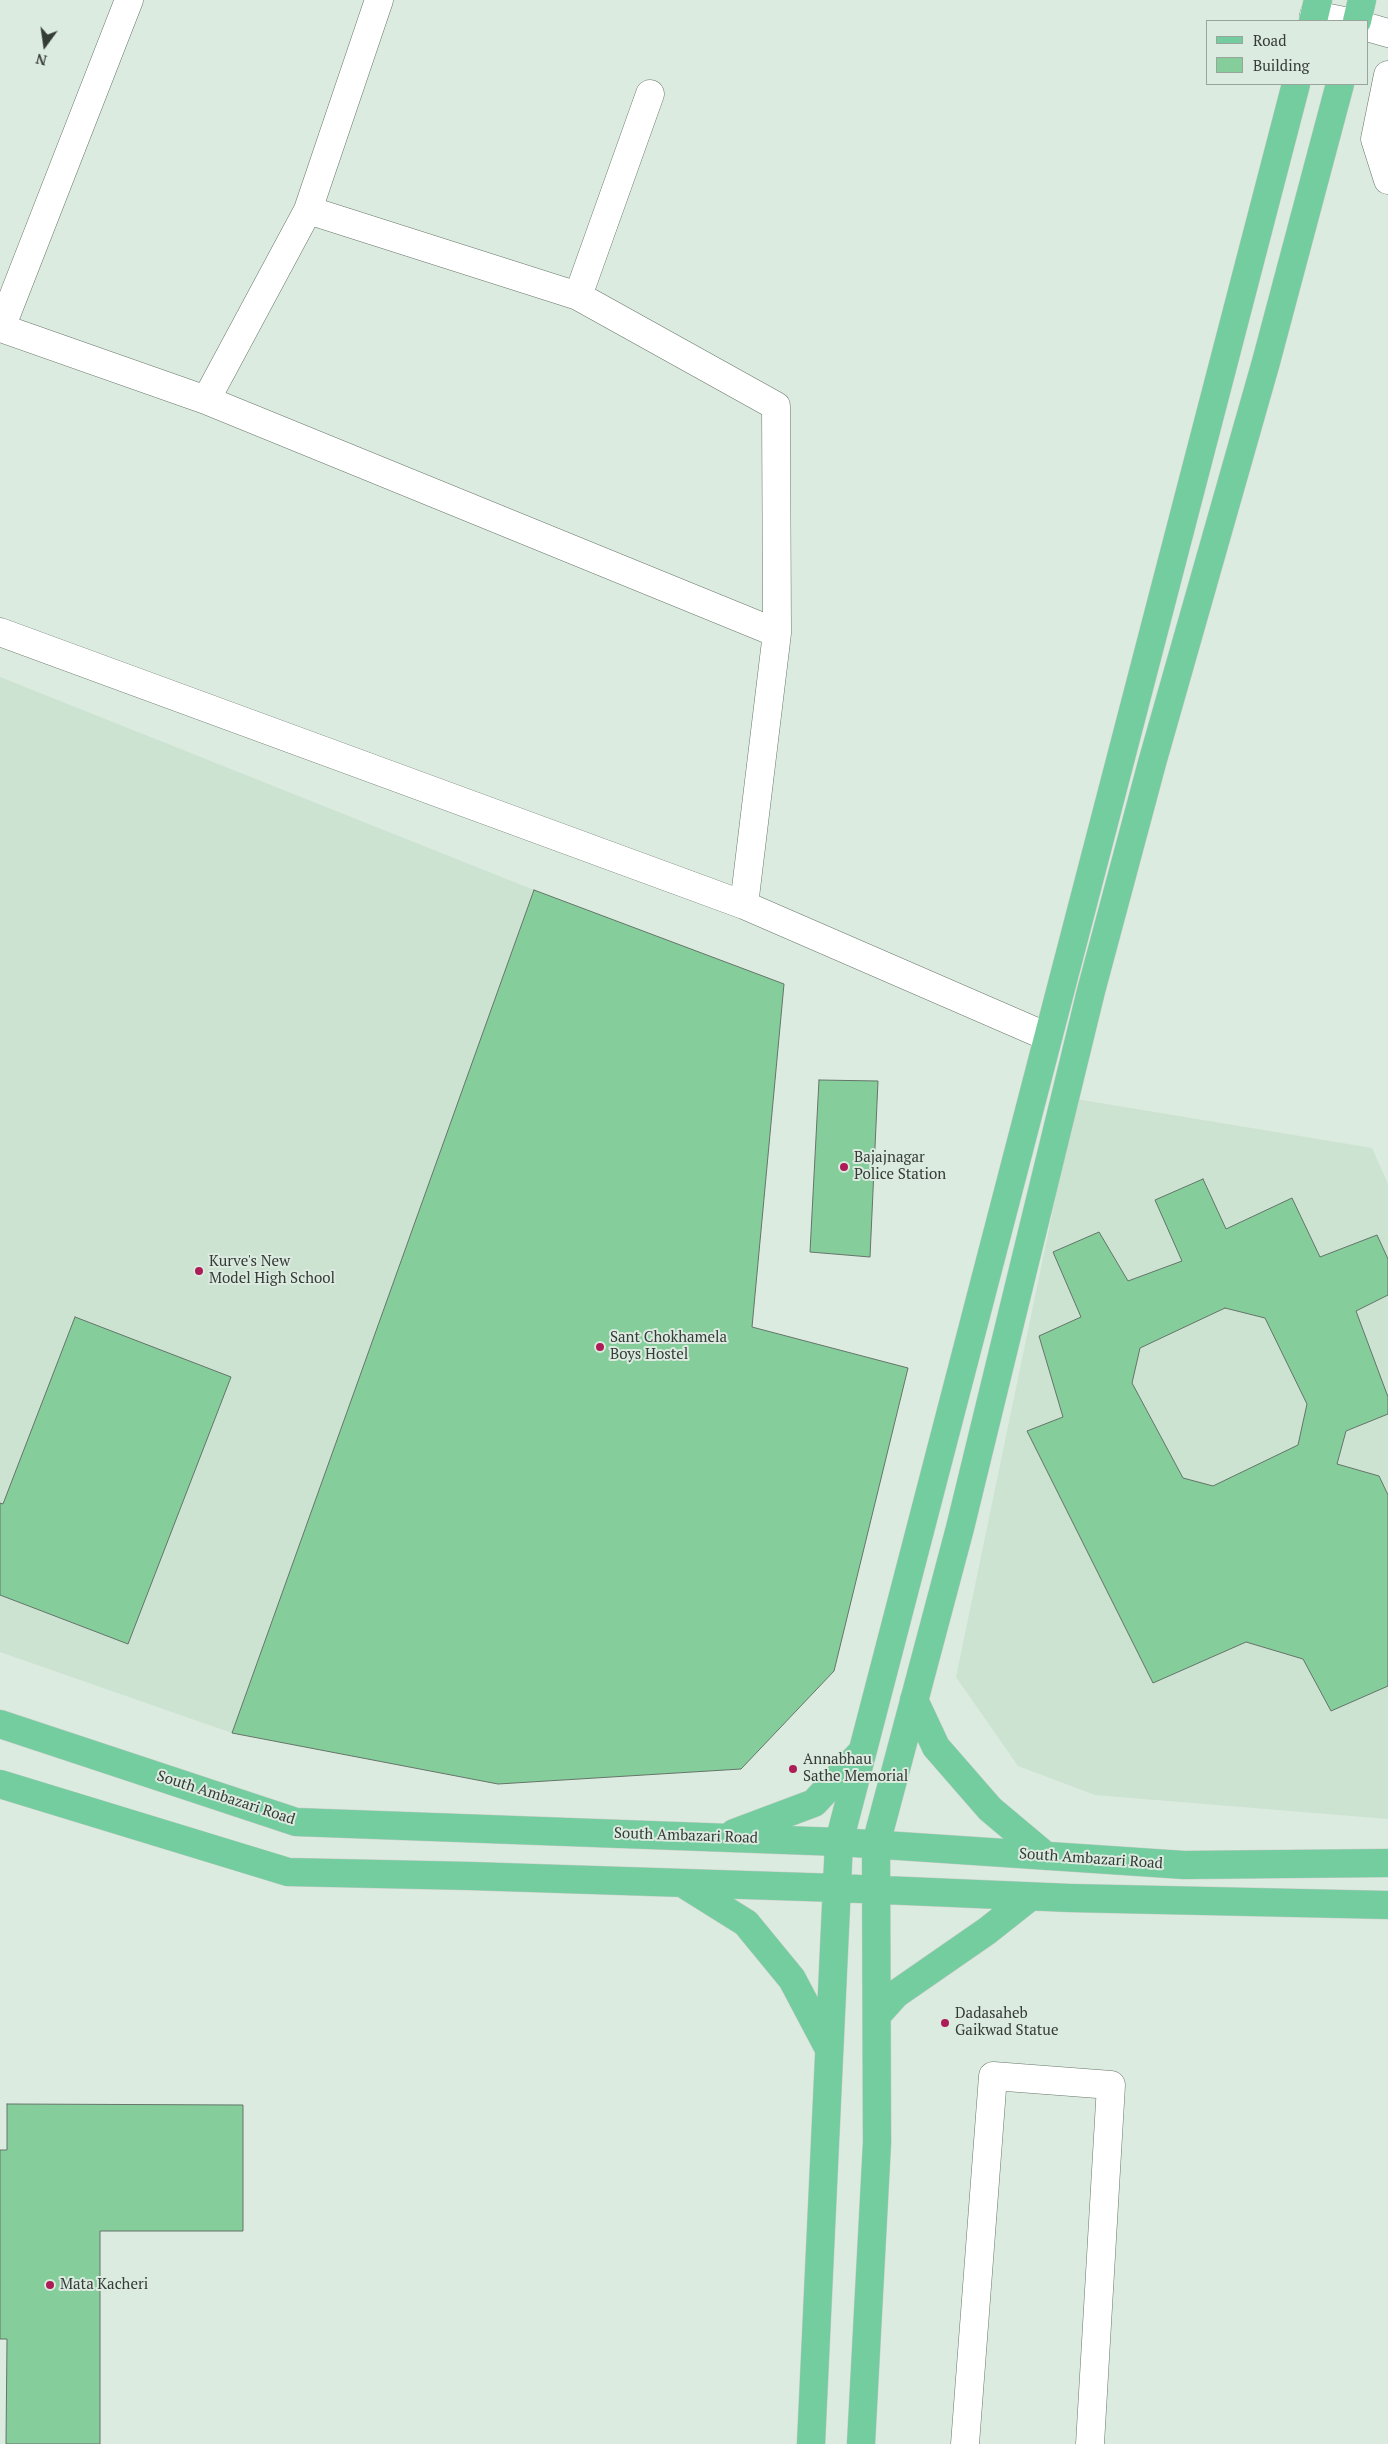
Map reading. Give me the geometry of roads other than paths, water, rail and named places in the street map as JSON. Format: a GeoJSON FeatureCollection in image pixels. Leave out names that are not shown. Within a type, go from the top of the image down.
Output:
{"type":"FeatureCollection","features":[{"type":"Feature","properties":{"kind":"main road"},"geometry":{"type":"LineString","coordinates":[[1356,20],[1362,0]]}},
{"type":"Feature","properties":{"kind":"main road"},"geometry":{"type":"LineString","coordinates":[[811,2444],[839,1842],[1296,85]]}},
{"type":"Feature","properties":{"kind":"main road"},"geometry":{"type":"LineString","coordinates":[[861,2444],[877,2143],[876,1844],[960,1528],[1091,991],[1152,763],[1266,362],[1340,85]]}},
{"type":"Feature","properties":{"kind":"main road"},"geometry":{"type":"LineString","coordinates":[[914,1700],[936,1747],[990,1809],[1046,1856]]}},
{"type":"Feature","properties":{"kind":"main road","name":"South Ambazari Road"},"geometry":{"type":"LineString","coordinates":[[0,1724],[296,1822],[839,1842],[1184,1865],[1388,1863]]}},
{"type":"Feature","properties":{"kind":"main road"},"geometry":{"type":"LineString","coordinates":[[724,1837],[814,1803],[862,1752]]}},
{"type":"Feature","properties":{"kind":"main road"},"geometry":{"type":"LineString","coordinates":[[0,1784],[288,1872],[837,1888],[1030,1896],[1388,1905]]}},
{"type":"Feature","properties":{"kind":"main road"},"geometry":{"type":"LineString","coordinates":[[680,1883],[746,1923],[792,1979],[830,2050]]}},
{"type":"Feature","properties":{"kind":"main road"},"geometry":{"type":"LineString","coordinates":[[876,2015],[896,1994],[987,1931],[1030,1896]]}},
{"type":"Feature","properties":{"kind":"street"},"geometry":{"type":"LineString","coordinates":[[129,0],[0,329],[206,400],[777,633]]}},
{"type":"Feature","properties":{"kind":"street"},"geometry":{"type":"LineString","coordinates":[[206,400],[308,210],[379,0]]}},
{"type":"Feature","properties":{"kind":"street"},"geometry":{"type":"LineString","coordinates":[[1315,12],[1341,20]]}},
{"type":"Feature","properties":{"kind":"street"},"geometry":{"type":"LineString","coordinates":[[1368,27],[1388,33]]}},
{"type":"Feature","properties":{"kind":"street"},"geometry":{"type":"LineString","coordinates":[[1388,75],[1376,139],[1388,180]]}},
{"type":"Feature","properties":{"kind":"street"},"geometry":{"type":"LineString","coordinates":[[578,296],[650,94]]}},
{"type":"Feature","properties":{"kind":"street"},"geometry":{"type":"LineString","coordinates":[[308,210],[578,296],[776,406],[777,633],[744,905]]}},
{"type":"Feature","properties":{"kind":"street"},"geometry":{"type":"LineString","coordinates":[[0,632],[744,905],[1048,1037]]}},
{"type":"Feature","properties":{"kind":"street"},"geometry":{"type":"LineString","coordinates":[[965,2444],[993,2076],[1110,2085],[1090,2444]]}},
{"type":"Feature","properties":{"kind":"place","name":"Bajajnagar Police Station"},"geometry":{"type":"Point","coordinates":[844,1167]}},
{"type":"Feature","properties":{"kind":"place","name":"Kurve's New Model High School"},"geometry":{"type":"Point","coordinates":[199,1271]}},
{"type":"Feature","properties":{"kind":"place","name":"Sant Chokhamela Boys Hostel"},"geometry":{"type":"Point","coordinates":[600,1347]}},
{"type":"Feature","properties":{"kind":"place","name":"Annabhau Sathe Memorial"},"geometry":{"type":"Point","coordinates":[793,1769]}},
{"type":"Feature","properties":{"kind":"place","name":"Dadasaheb Gaikwad Statue"},"geometry":{"type":"Point","coordinates":[945,2023]}},
{"type":"Feature","properties":{"kind":"place","name":"Mata Kacheri"},"geometry":{"type":"Point","coordinates":[50,2285]}}]}
